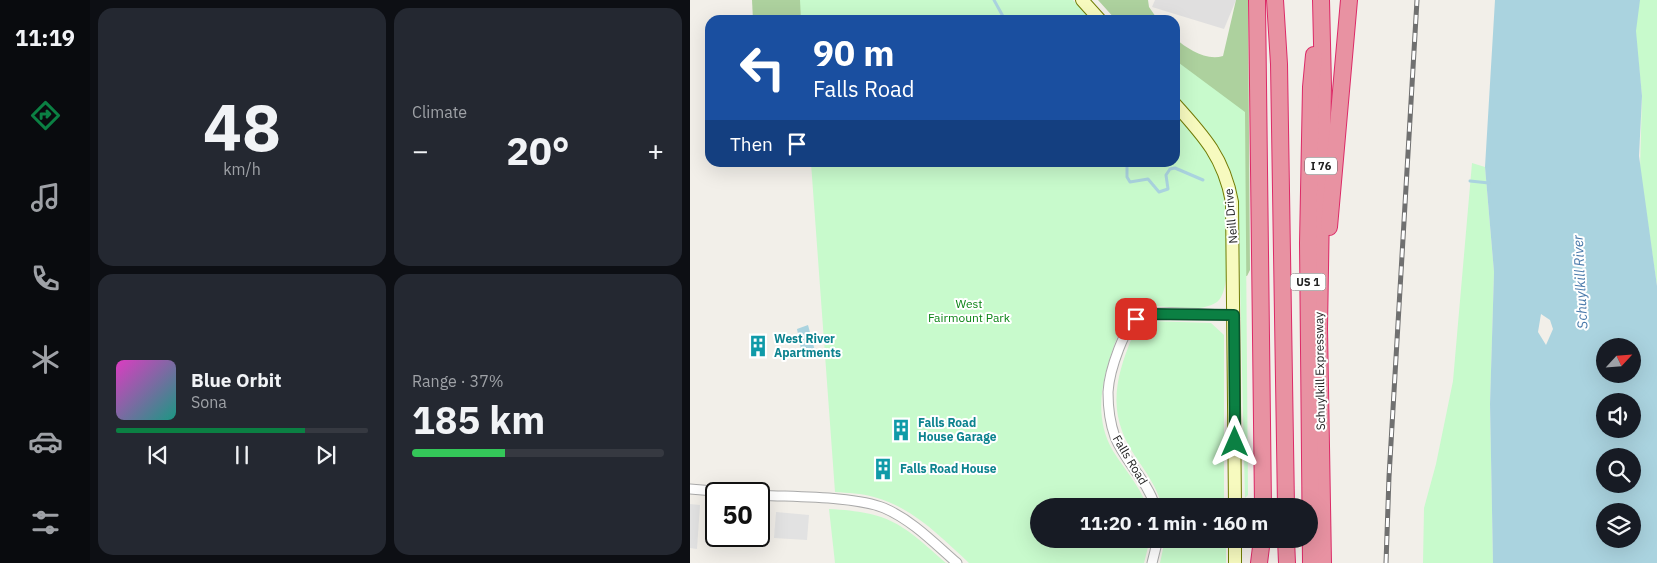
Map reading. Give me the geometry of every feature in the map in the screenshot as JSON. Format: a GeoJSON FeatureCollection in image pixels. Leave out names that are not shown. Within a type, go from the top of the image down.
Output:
{"type":"FeatureCollection","features":[{"type":"Feature","properties":{"kind":"highway"},"geometry":{"type":"LineString","coordinates":[[1257,0],[1263,498]]}},
{"type":"Feature","properties":{"kind":"highway"},"geometry":{"type":"LineString","coordinates":[[1275,0],[1286,498]]}},
{"type":"Feature","properties":{"kind":"highway"},"geometry":{"type":"LineString","coordinates":[[1277,30],[1280,0]]}},
{"type":"Feature","properties":{"kind":"highway"},"geometry":{"type":"LineString","coordinates":[[1319,329],[1349,0]]}},
{"type":"Feature","properties":{"kind":"highway","name":"Schuylkill Expressway"},"geometry":{"type":"LineString","coordinates":[[1321,1],[1323,86],[1319,329],[1324,563]]}},
{"type":"Feature","properties":{"kind":"highway","name":"US 1"},"geometry":{"type":"LineString","coordinates":[[1311,563],[1308,192],[1311,87],[1321,1]]}},
{"type":"Feature","properties":{"kind":"highway"},"geometry":{"type":"LineString","coordinates":[[1276,498],[1285,460]]}},
{"type":"Feature","properties":{"kind":"highway"},"geometry":{"type":"LineString","coordinates":[[1286,548],[1287,563]]}},
{"type":"Feature","properties":{"kind":"main road"},"geometry":{"type":"LineString","coordinates":[[1082,0],[1096,15]]}},
{"type":"Feature","properties":{"kind":"main road","name":"Neill Drive"},"geometry":{"type":"LineString","coordinates":[[1180,110],[1211,146],[1221,164],[1228,183],[1233,218],[1234,315]]}},
{"type":"Feature","properties":{"kind":"main road"},"geometry":{"type":"LineString","coordinates":[[1234,315],[1235,498]]}},
{"type":"Feature","properties":{"kind":"main road"},"geometry":{"type":"LineString","coordinates":[[1235,548],[1235,563]]}},
{"type":"Feature","properties":{"kind":"street","name":"Falls Road"},"geometry":{"type":"LineString","coordinates":[[1152,498],[1148,489],[1118,444],[1110,421],[1108,401],[1110,378],[1124,338],[1131,324],[1144,314],[1234,315]]}},
{"type":"Feature","properties":{"kind":"street"},"geometry":{"type":"LineString","coordinates":[[690,489],[705,490]]}},
{"type":"Feature","properties":{"kind":"street"},"geometry":{"type":"LineString","coordinates":[[770,495],[874,505],[893,512],[923,532],[957,563]]}},
{"type":"Feature","properties":{"kind":"street"},"geometry":{"type":"LineString","coordinates":[[1152,563],[1156,548]]}},
{"type":"Feature","properties":{"kind":"shaded area"},"geometry":{"type":"Polygon","coordinates":[[[1155,0],[1236,0],[1224,29],[1152,7],[1155,0]]]}},
{"type":"Feature","properties":{"kind":"shaded area"},"geometry":{"type":"Polygon","coordinates":[[[690,504],[700,505],[697,549],[690,548],[690,504]]]}},
{"type":"Feature","properties":{"kind":"shaded area"},"geometry":{"type":"Polygon","coordinates":[[[776,512],[809,515],[807,540],[774,538],[776,512]]]}},
{"type":"Feature","properties":{"kind":"green space"},"geometry":{"type":"Polygon","coordinates":[[[752,0],[938,0],[923,15],[753,15],[752,0]]]}},
{"type":"Feature","properties":{"kind":"green space"},"geometry":{"type":"Polygon","coordinates":[[[800,0],[1073,0],[1086,15],[801,15],[800,0]]]}},
{"type":"Feature","properties":{"kind":"green space"},"geometry":{"type":"Polygon","coordinates":[[[1098,0],[1148,0],[1149,7],[1155,15],[1112,15],[1098,0]]]}},
{"type":"Feature","properties":{"kind":"green space"},"geometry":{"type":"Polygon","coordinates":[[[1236,0],[1248,0],[1250,270],[1247,276],[1244,276],[1239,193],[1224,147],[1180,93],[1180,42],[1197,53],[1210,57],[1223,56],[1236,0]]]}},
{"type":"Feature","properties":{"kind":"green space"},"geometry":{"type":"Polygon","coordinates":[[[1636,0],[1657,0],[1657,286],[1640,169],[1642,96],[1636,39],[1636,0]]]}},
{"type":"Feature","properties":{"kind":"green space"},"geometry":{"type":"Polygon","coordinates":[[[1180,64],[1245,112],[1248,495],[1245,498],[1238,198],[1229,167],[1206,129],[1180,99],[1180,64]]]}},
{"type":"Feature","properties":{"kind":"green space","name":"West Fairmount Park"},"geometry":{"type":"Polygon","coordinates":[[[1180,120],[1207,152],[1217,170],[1225,205],[1228,263],[1223,294],[1217,302],[1208,306],[1188,309],[1137,306],[1123,320],[1119,330],[1104,381],[1101,410],[1103,424],[1113,451],[1144,498],[1030,498],[1030,548],[1148,548],[1144,563],[969,563],[948,543],[913,515],[888,502],[855,493],[835,492],[811,167],[1180,167],[1180,120]]]}},
{"type":"Feature","properties":{"kind":"green space"},"geometry":{"type":"Polygon","coordinates":[[[1472,163],[1485,167],[1494,272],[1490,404],[1493,563],[1423,563],[1424,508],[1436,464],[1453,381],[1472,163]]]}},
{"type":"Feature","properties":{"kind":"green space"},"geometry":{"type":"Polygon","coordinates":[[[1149,321],[1211,323],[1224,335],[1224,498],[1160,498],[1126,439],[1117,408],[1117,392],[1123,361],[1136,328],[1149,321]]]}},
{"type":"Feature","properties":{"kind":"green space"},"geometry":{"type":"Polygon","coordinates":[[[829,509],[867,513],[894,523],[918,539],[946,563],[835,563],[829,509]]]}},
{"type":"Feature","properties":{"kind":"green space"},"geometry":{"type":"Polygon","coordinates":[[[1163,548],[1226,548],[1226,563],[1160,563],[1163,548]]]}},
{"type":"Feature","properties":{"kind":"water","name":"Schuylkill River"},"geometry":{"type":"Polygon","coordinates":[[[1495,0],[1640,0],[1636,31],[1642,96],[1639,156],[1657,286],[1657,563],[1493,563],[1490,404],[1494,272],[1485,167],[1495,0]],[[1541,314],[1538,332],[1546,345],[1553,329],[1550,320],[1541,314]]]}},
{"type":"Feature","properties":{"kind":"water"},"geometry":{"type":"Polygon","coordinates":[[[808,325],[815,351],[802,354],[797,329],[808,325]]]}},
{"type":"Feature","properties":{"kind":"waterway"},"geometry":{"type":"LineString","coordinates":[[994,0],[1002,15]]}},
{"type":"Feature","properties":{"kind":"waterway"},"geometry":{"type":"LineString","coordinates":[[1127,167],[1127,177],[1130,182],[1148,179],[1159,192],[1168,189],[1166,175],[1170,169],[1175,168],[1203,180]]}},
{"type":"Feature","properties":{"kind":"waterway"},"geometry":{"type":"LineString","coordinates":[[1470,181],[1489,183]]}},
{"type":"Feature","properties":{"kind":"railway"},"geometry":{"type":"LineString","coordinates":[[1386,563],[1389,477],[1417,0]]}},
{"type":"Feature","properties":{"kind":"place","name":"West River Apartments"},"geometry":{"type":"Point","coordinates":[758,346]}},
{"type":"Feature","properties":{"kind":"place","name":"Falls Road House Garage"},"geometry":{"type":"Point","coordinates":[901,430]}},
{"type":"Feature","properties":{"kind":"place","name":"Falls Road House"},"geometry":{"type":"Point","coordinates":[883,469]}},
{"type":"Feature","properties":{"kind":"route"},"geometry":{"type":"LineString","coordinates":[[1136,319],[1144,314],[1234,315],[1235,442]]}}]}
